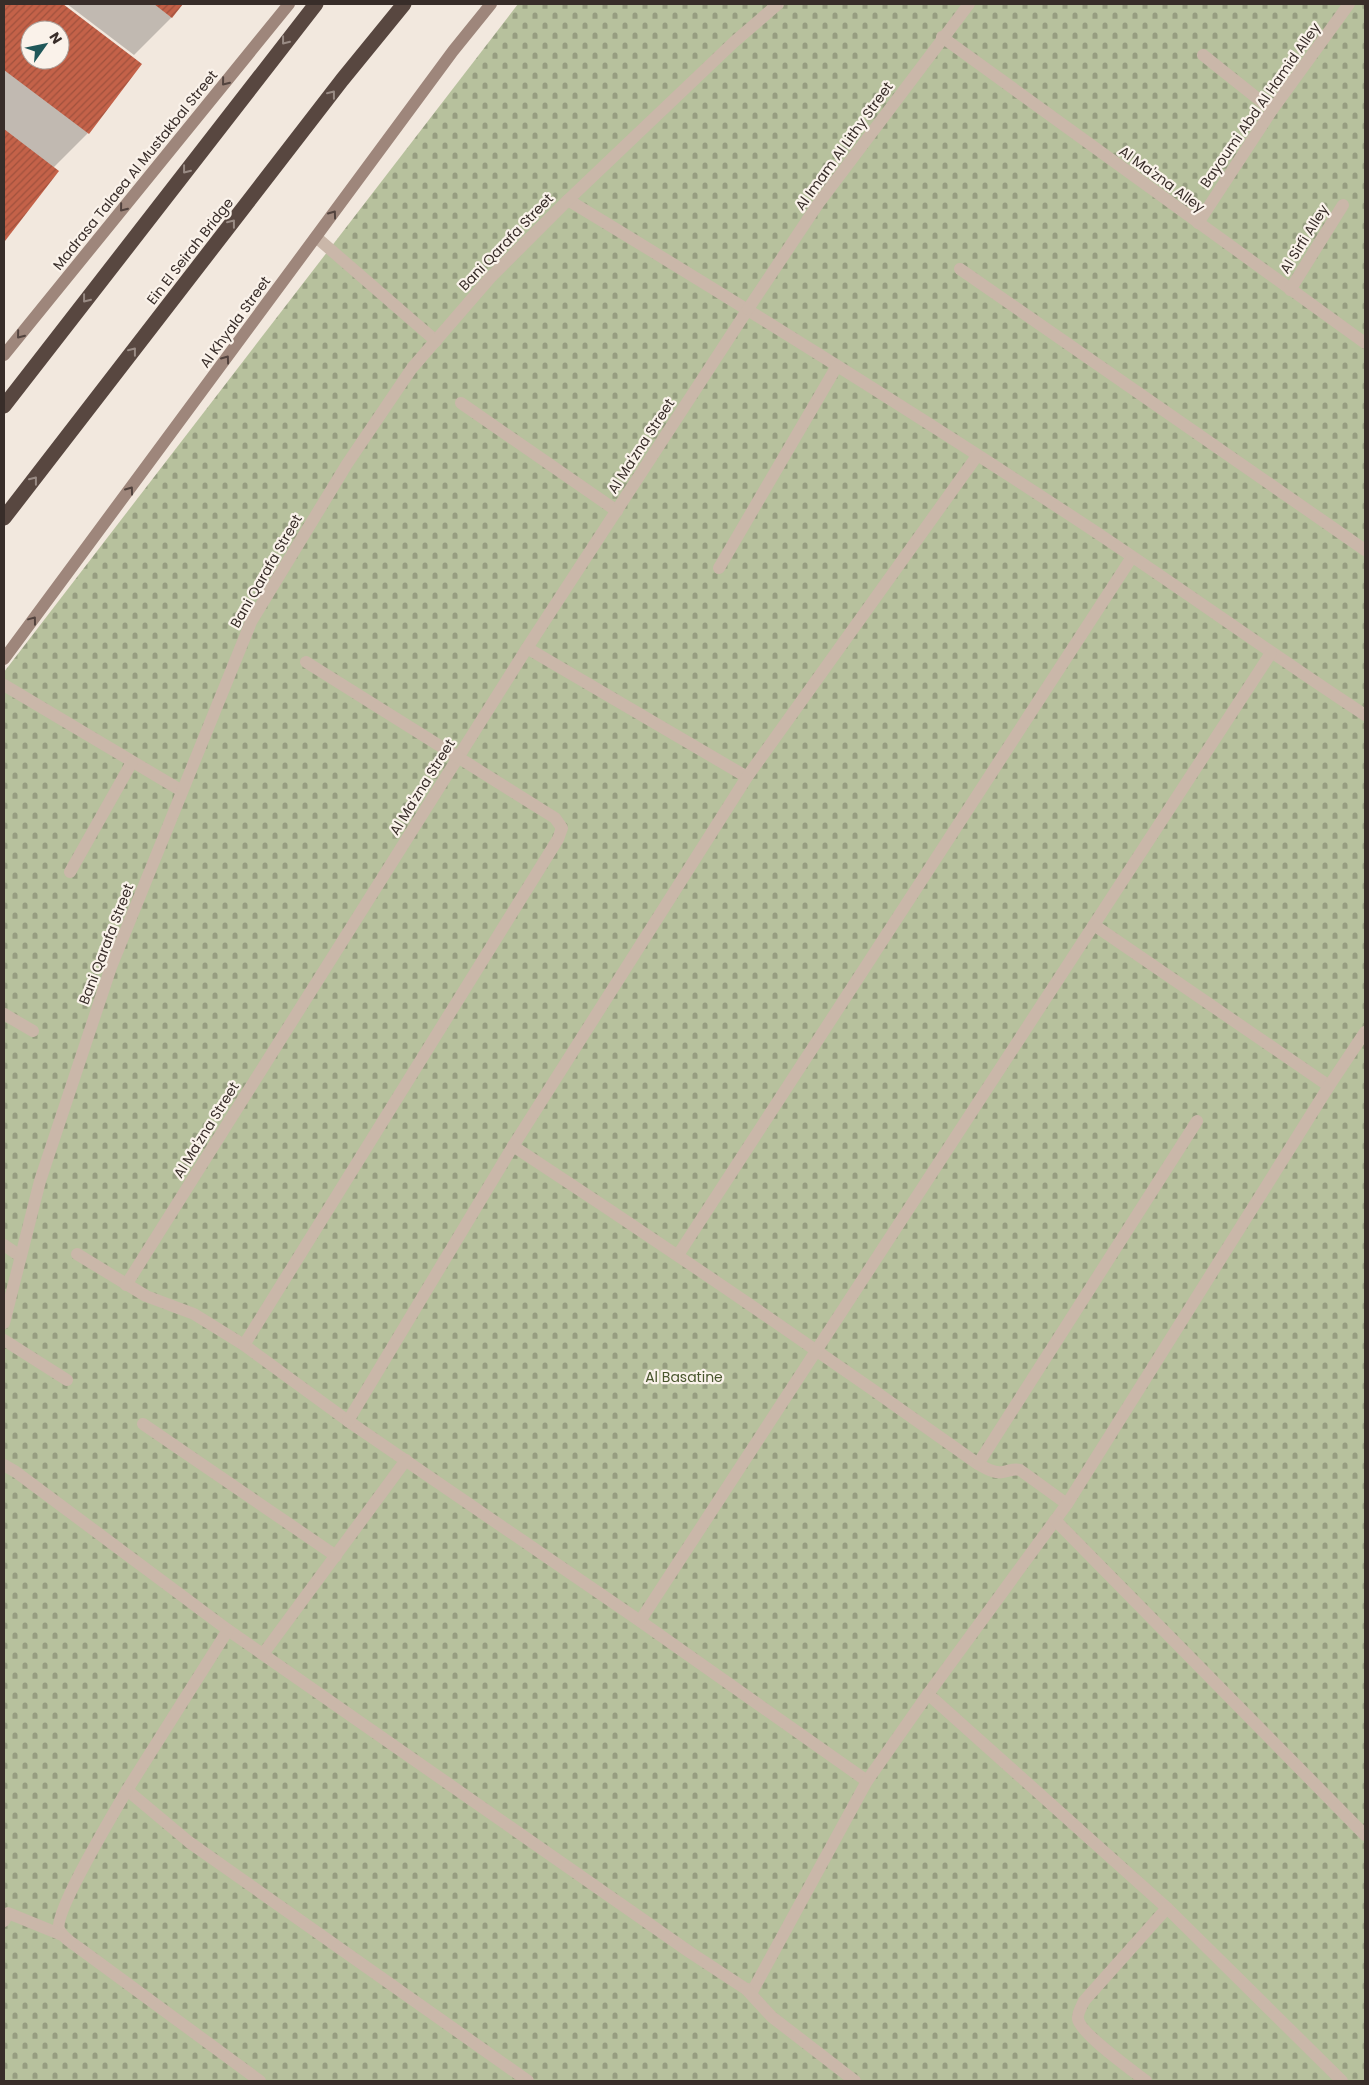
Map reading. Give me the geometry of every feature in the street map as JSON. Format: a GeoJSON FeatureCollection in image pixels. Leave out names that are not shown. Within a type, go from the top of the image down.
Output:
{"type":"FeatureCollection","features":[{"type":"Feature","properties":{"kind":"highway"},"geometry":{"type":"LineString","coordinates":[[4,406],[316,4]]}},
{"type":"Feature","properties":{"kind":"highway","name":"Ein El Seirah Bridge"},"geometry":{"type":"LineString","coordinates":[[4,518],[336,88],[404,4]]}},
{"type":"Feature","properties":{"kind":"street","name":"Madrasa Talaea Al Mustakbal Street"},"geometry":{"type":"LineString","coordinates":[[4,355],[289,4]]}},
{"type":"Feature","properties":{"kind":"street","name":"Al Khyala Street"},"geometry":{"type":"LineString","coordinates":[[4,659],[453,51],[491,4]]}},
{"type":"Feature","properties":{"kind":"street","name":"Al Imam Al Lithy Street"},"geometry":{"type":"LineString","coordinates":[[748,309],[818,204],[942,37],[969,4]]}},
{"type":"Feature","properties":{"kind":"street","name":"Bayoumi Abd Al Hamid Alley"},"geometry":{"type":"LineString","coordinates":[[1198,223],[1272,110],[1349,4]]}},
{"type":"Feature","properties":{"kind":"street","name":"Bani Qarafa Street"},"geometry":{"type":"LineString","coordinates":[[4,1323],[40,1181],[111,967],[251,622],[347,464],[412,368],[490,278],[568,200],[774,5]]}},
{"type":"Feature","properties":{"kind":"street","name":"Al Ma'zna Alley"},"geometry":{"type":"LineString","coordinates":[[942,37],[1365,343]]}},
{"type":"Feature","properties":{"kind":"street"},"geometry":{"type":"LineString","coordinates":[[1203,55],[1272,110]]}},
{"type":"Feature","properties":{"kind":"street"},"geometry":{"type":"LineString","coordinates":[[568,200],[748,309],[1074,518],[1365,715]]}},
{"type":"Feature","properties":{"kind":"street","name":"Al Sirfi Alley"},"geometry":{"type":"LineString","coordinates":[[1290,290],[1343,205]]}},
{"type":"Feature","properties":{"kind":"street"},"geometry":{"type":"LineString","coordinates":[[316,237],[436,341]]}},
{"type":"Feature","properties":{"kind":"street"},"geometry":{"type":"LineString","coordinates":[[960,269],[1365,550]]}},
{"type":"Feature","properties":{"kind":"street","name":"Al Ma'zna Street"},"geometry":{"type":"LineString","coordinates":[[126,1284],[527,648],[748,309]]}},
{"type":"Feature","properties":{"kind":"street"},"geometry":{"type":"LineString","coordinates":[[719,568],[837,366]]}},
{"type":"Feature","properties":{"kind":"street"},"geometry":{"type":"LineString","coordinates":[[461,403],[617,511]]}},
{"type":"Feature","properties":{"kind":"street"},"geometry":{"type":"LineString","coordinates":[[348,1422],[513,1146],[747,777],[977,456]]}},
{"type":"Feature","properties":{"kind":"street"},"geometry":{"type":"LineString","coordinates":[[678,1254],[1132,558]]}},
{"type":"Feature","properties":{"kind":"street"},"geometry":{"type":"LineString","coordinates":[[527,648],[747,777]]}},
{"type":"Feature","properties":{"kind":"street"},"geometry":{"type":"LineString","coordinates":[[640,1621],[1271,653]]}},
{"type":"Feature","properties":{"kind":"street"},"geometry":{"type":"LineString","coordinates":[[244,1345],[561,833],[560,823],[555,818],[306,662]]}},
{"type":"Feature","properties":{"kind":"street"},"geometry":{"type":"LineString","coordinates":[[4,685],[182,791]]}},
{"type":"Feature","properties":{"kind":"street"},"geometry":{"type":"LineString","coordinates":[[70,872],[132,762]]}},
{"type":"Feature","properties":{"kind":"street"},"geometry":{"type":"LineString","coordinates":[[1094,925],[1328,1086]]}},
{"type":"Feature","properties":{"kind":"street"},"geometry":{"type":"LineString","coordinates":[[4,1014],[33,1031]]}},
{"type":"Feature","properties":{"kind":"street"},"geometry":{"type":"LineString","coordinates":[[746,1989],[753,1990],[868,1781],[928,1694],[1067,1504],[1328,1086],[1365,1032]]}},
{"type":"Feature","properties":{"kind":"street"},"geometry":{"type":"LineString","coordinates":[[978,1464],[1197,1121]]}},
{"type":"Feature","properties":{"kind":"street"},"geometry":{"type":"LineString","coordinates":[[513,1146],[678,1254],[978,1464],[989,1470],[999,1472],[1020,1470],[1067,1504]]}},
{"type":"Feature","properties":{"kind":"street"},"geometry":{"type":"LineString","coordinates":[[4,1245],[20,1256]]}},
{"type":"Feature","properties":{"kind":"street"},"geometry":{"type":"LineString","coordinates":[[77,1254],[146,1296],[194,1314],[244,1345],[348,1422],[640,1621],[868,1781]]}},
{"type":"Feature","properties":{"kind":"street"},"geometry":{"type":"LineString","coordinates":[[4,1340],[67,1380]]}},
{"type":"Feature","properties":{"kind":"street"},"geometry":{"type":"LineString","coordinates":[[143,1424],[336,1556]]}},
{"type":"Feature","properties":{"kind":"street"},"geometry":{"type":"LineString","coordinates":[[264,1654],[406,1460]]}},
{"type":"Feature","properties":{"kind":"street"},"geometry":{"type":"LineString","coordinates":[[4,1465],[228,1630],[683,1948],[746,1989],[772,2017],[855,2081]]}},
{"type":"Feature","properties":{"kind":"street"},"geometry":{"type":"LineString","coordinates":[[1055,1520],[1365,1834]]}},
{"type":"Feature","properties":{"kind":"street"},"geometry":{"type":"LineString","coordinates":[[62,1935],[59,1928],[59,1919],[127,1790],[228,1630]]}},
{"type":"Feature","properties":{"kind":"street"},"geometry":{"type":"LineString","coordinates":[[928,1694],[1167,1908],[1342,2081]]}},
{"type":"Feature","properties":{"kind":"street"},"geometry":{"type":"LineString","coordinates":[[127,1790],[189,1842],[528,2081]]}},
{"type":"Feature","properties":{"kind":"street"},"geometry":{"type":"LineString","coordinates":[[1146,2081],[1085,2032],[1078,2020],[1078,2012],[1084,2001],[1167,1908]]}},
{"type":"Feature","properties":{"kind":"street"},"geometry":{"type":"LineString","coordinates":[[4,1921],[8,1913],[62,1935],[260,2081]]}},
{"type":"Feature","properties":{"kind":"green space","name":"Al Basatine"},"geometry":{"type":"Polygon","coordinates":[[[518,4],[1365,4],[1365,2081],[4,2081],[4,672],[518,4]]]}},
{"type":"Feature","properties":{"kind":"building"},"geometry":{"type":"Polygon","coordinates":[[[4,4],[63,4],[142,64],[89,134],[4,70],[4,4]]]}},
{"type":"Feature","properties":{"kind":"building"},"geometry":{"type":"Polygon","coordinates":[[[154,4],[183,4],[172,18],[154,4]]]}},
{"type":"Feature","properties":{"kind":"building"},"geometry":{"type":"Polygon","coordinates":[[[4,129],[59,171],[5,241],[4,240],[4,129]]]}}]}
